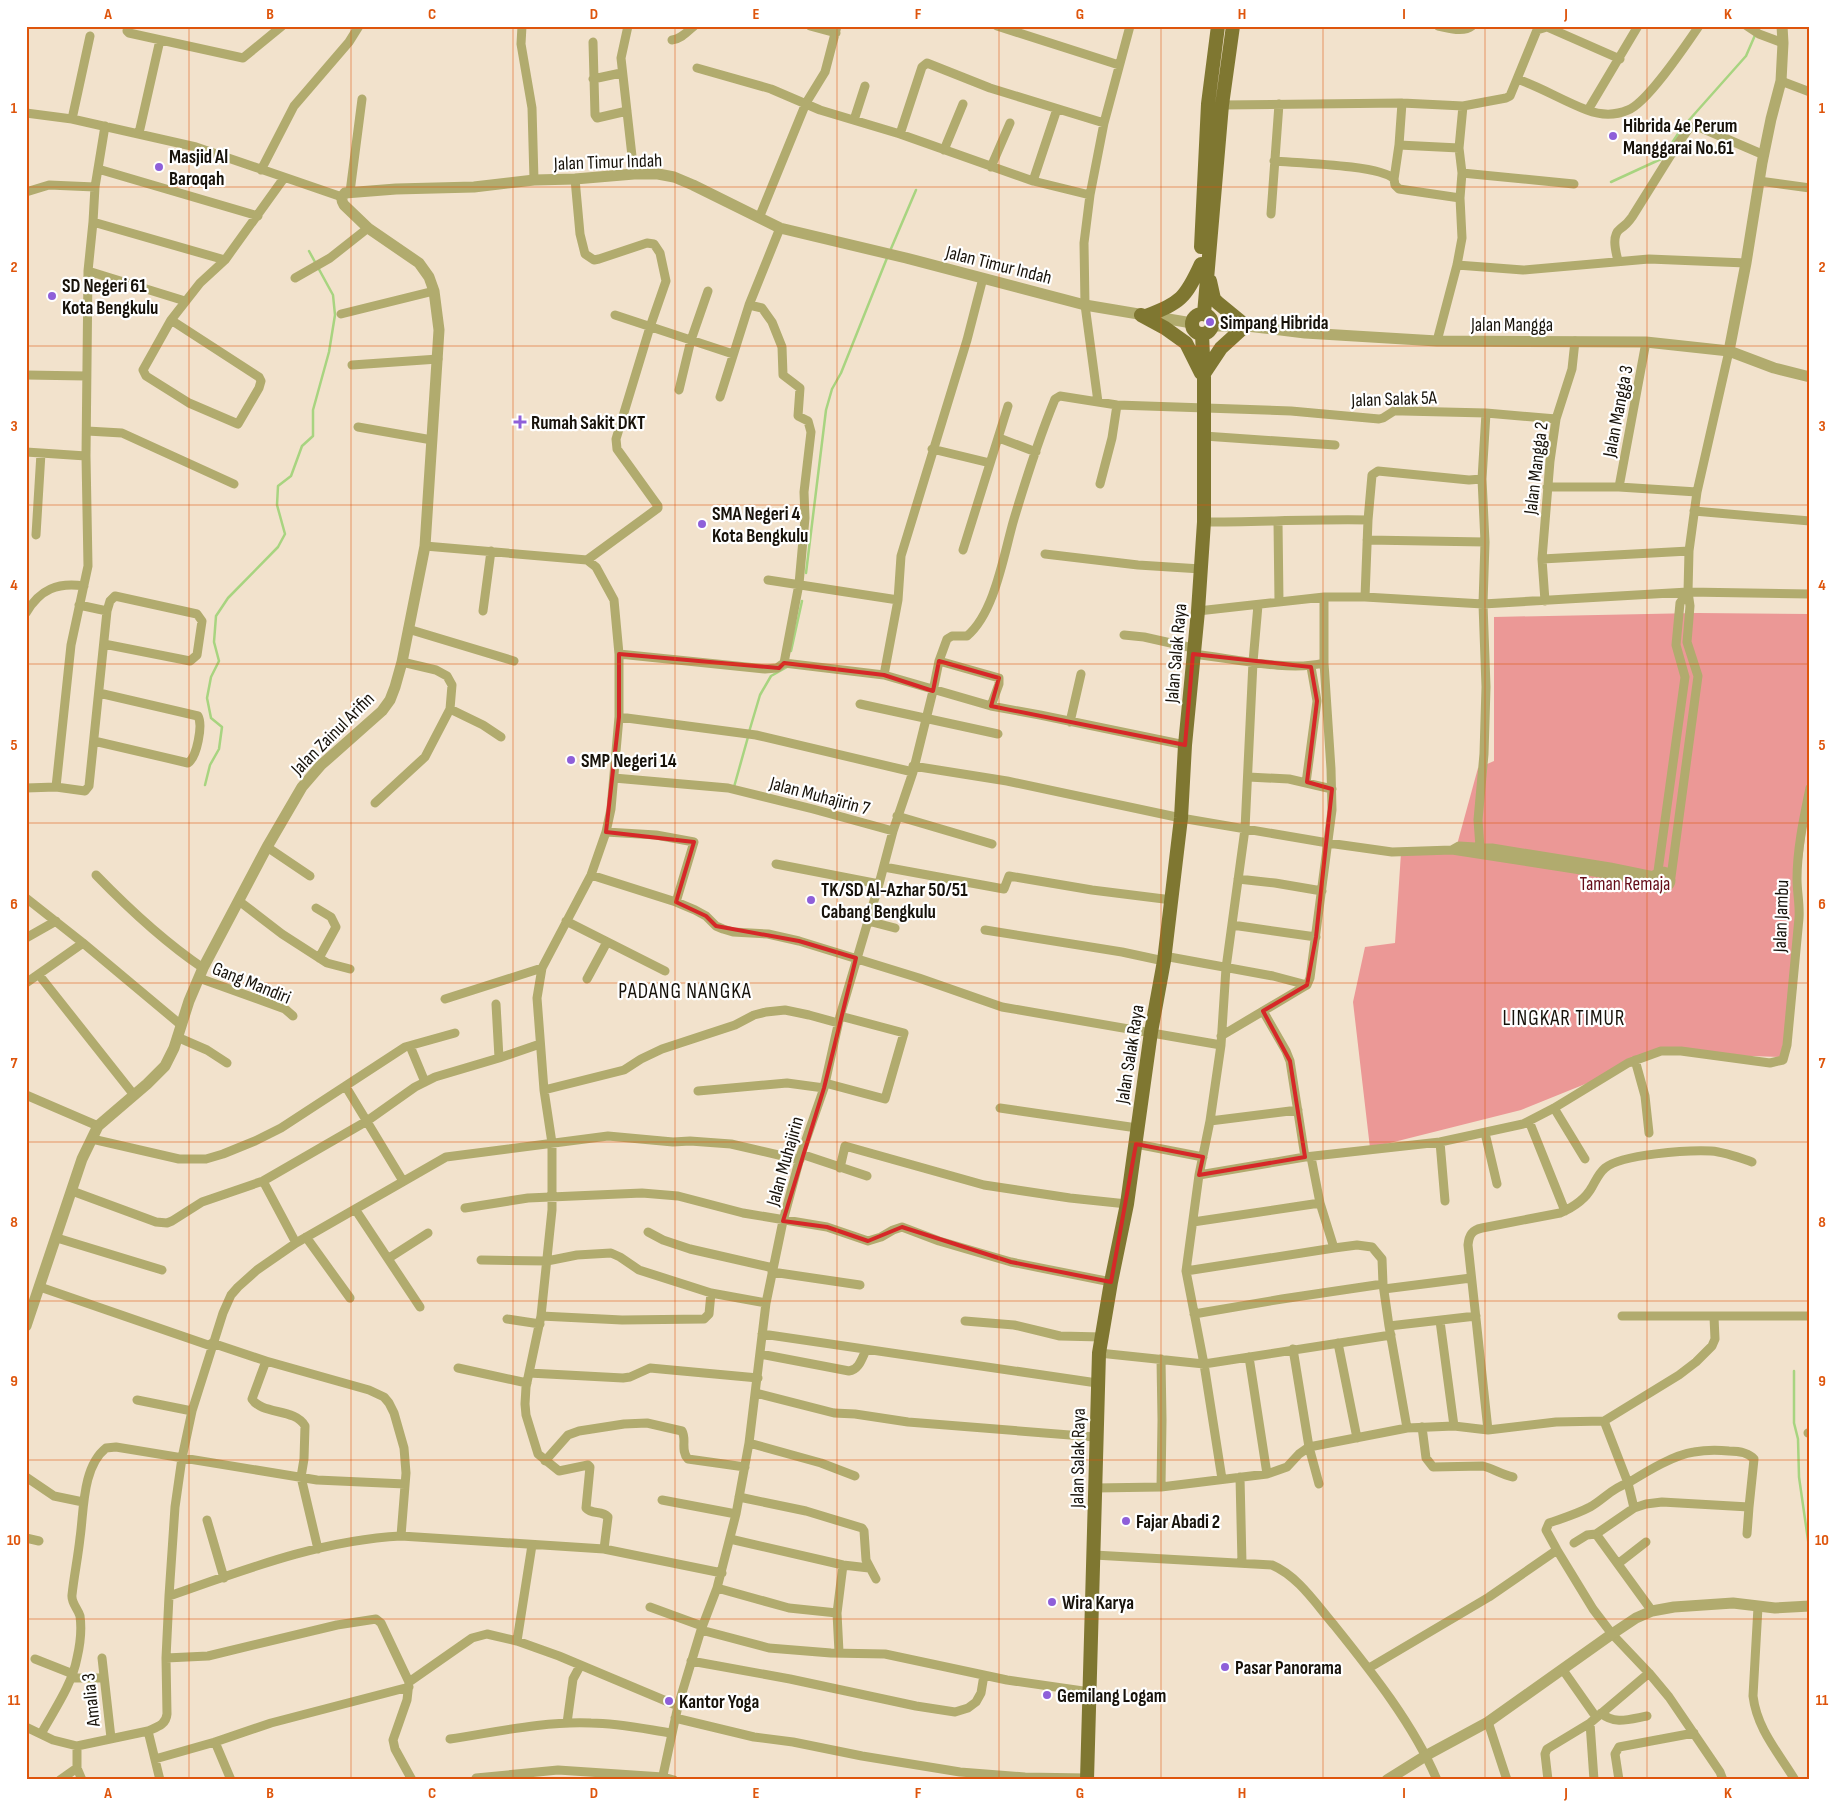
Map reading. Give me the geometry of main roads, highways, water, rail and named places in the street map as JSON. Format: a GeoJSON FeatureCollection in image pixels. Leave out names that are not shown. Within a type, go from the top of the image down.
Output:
{"type":"FeatureCollection","features":[{"type":"Feature","properties":{"kind":"main road"},"geometry":{"type":"LineString","coordinates":[[1204,377],[1222,348],[1245,326],[1214,298],[1205,268],[1208,104],[1218,26]]}},
{"type":"Feature","properties":{"kind":"main road"},"geometry":{"type":"LineString","coordinates":[[1204,377],[1186,343],[1143,315],[1175,304],[1188,292],[1205,268],[1222,105],[1233,26]]}},
{"type":"Feature","properties":{"kind":"main road","name":"Jalan Salak Raya"},"geometry":{"type":"LineString","coordinates":[[1087,1779],[1094,1555],[1095,1437],[1099,1354],[1127,1204],[1151,1032],[1164,959],[1181,818],[1185,746],[1198,611],[1204,522],[1204,377],[1201,322],[1205,268]]}},
{"type":"Feature","properties":{"kind":"waterway"},"geometry":{"type":"LineString","coordinates":[[1611,182],[1661,159],[1682,128],[1746,56],[1759,26]]}},
{"type":"Feature","properties":{"kind":"waterway"},"geometry":{"type":"LineString","coordinates":[[890,251],[916,190]]}},
{"type":"Feature","properties":{"kind":"waterway"},"geometry":{"type":"LineString","coordinates":[[205,785],[210,765],[219,749],[222,727],[211,718],[207,698],[211,677],[219,661],[214,642],[216,616],[228,598],[278,547],[285,534],[277,505],[278,486],[291,476],[302,446],[313,436],[313,410],[329,352],[335,315],[333,295],[309,251]]}},
{"type":"Feature","properties":{"kind":"waterway"},"geometry":{"type":"LineString","coordinates":[[806,573],[826,410],[832,389],[841,373],[887,258]]}},
{"type":"Feature","properties":{"kind":"waterway"},"geometry":{"type":"LineString","coordinates":[[791,651],[802,601]]}},
{"type":"Feature","properties":{"kind":"waterway"},"geometry":{"type":"LineString","coordinates":[[749,732],[760,695],[771,676],[787,667]]}},
{"type":"Feature","properties":{"kind":"waterway"},"geometry":{"type":"LineString","coordinates":[[734,787],[748,737]]}},
{"type":"Feature","properties":{"kind":"waterway"},"geometry":{"type":"LineString","coordinates":[[1794,1371],[1794,1423],[1798,1439],[1799,1477],[1810,1554]]}},
{"type":"Feature","properties":{"kind":"place","name":"Hibrida 4e Perum Manggarai No.61"},"geometry":{"type":"Point","coordinates":[1613,136]}},
{"type":"Feature","properties":{"kind":"place","name":"Masjid Al Baroqah"},"geometry":{"type":"Point","coordinates":[159,167]}},
{"type":"Feature","properties":{"kind":"place","name":"SD Negeri 61 Kota Bengkulu"},"geometry":{"type":"Point","coordinates":[52,296]}},
{"type":"Feature","properties":{"kind":"place","name":"Simpang Hibrida"},"geometry":{"type":"Point","coordinates":[1210,322]}},
{"type":"Feature","properties":{"kind":"place","name":"Rumah Sakit DKT"},"geometry":{"type":"Point","coordinates":[520,422]}},
{"type":"Feature","properties":{"kind":"place","name":"SMA Negeri 4 Kota Bengkulu"},"geometry":{"type":"Point","coordinates":[702,524]}},
{"type":"Feature","properties":{"kind":"place","name":"SMP Negeri 14"},"geometry":{"type":"Point","coordinates":[571,760]}},
{"type":"Feature","properties":{"kind":"place","name":"TK/SD Al-Azhar 50/51 Cabang Bengkulu"},"geometry":{"type":"Point","coordinates":[811,900]}},
{"type":"Feature","properties":{"kind":"place","name":"Fajar Abadi 2"},"geometry":{"type":"Point","coordinates":[1126,1521]}},
{"type":"Feature","properties":{"kind":"place","name":"Wira Karya"},"geometry":{"type":"Point","coordinates":[1052,1602]}},
{"type":"Feature","properties":{"kind":"place","name":"Pasar Panorama"},"geometry":{"type":"Point","coordinates":[1225,1667]}},
{"type":"Feature","properties":{"kind":"place","name":"Gemilang Logam"},"geometry":{"type":"Point","coordinates":[1047,1695]}},
{"type":"Feature","properties":{"kind":"place","name":"Kantor Yoga"},"geometry":{"type":"Point","coordinates":[669,1701]}},
{"type":"Feature","properties":{"kind":"district","name":"PADANG NANGKA"},"geometry":{"type":"Point","coordinates":[685,991]}},
{"type":"Feature","properties":{"kind":"district","name":"LINGKAR TIMUR"},"geometry":{"type":"Point","coordinates":[1564,1018]}},
{"type":"Feature","properties":{"kind":"park label","name":"Taman Remaja"},"geometry":{"type":"Point","coordinates":[1625,883]}}]}
